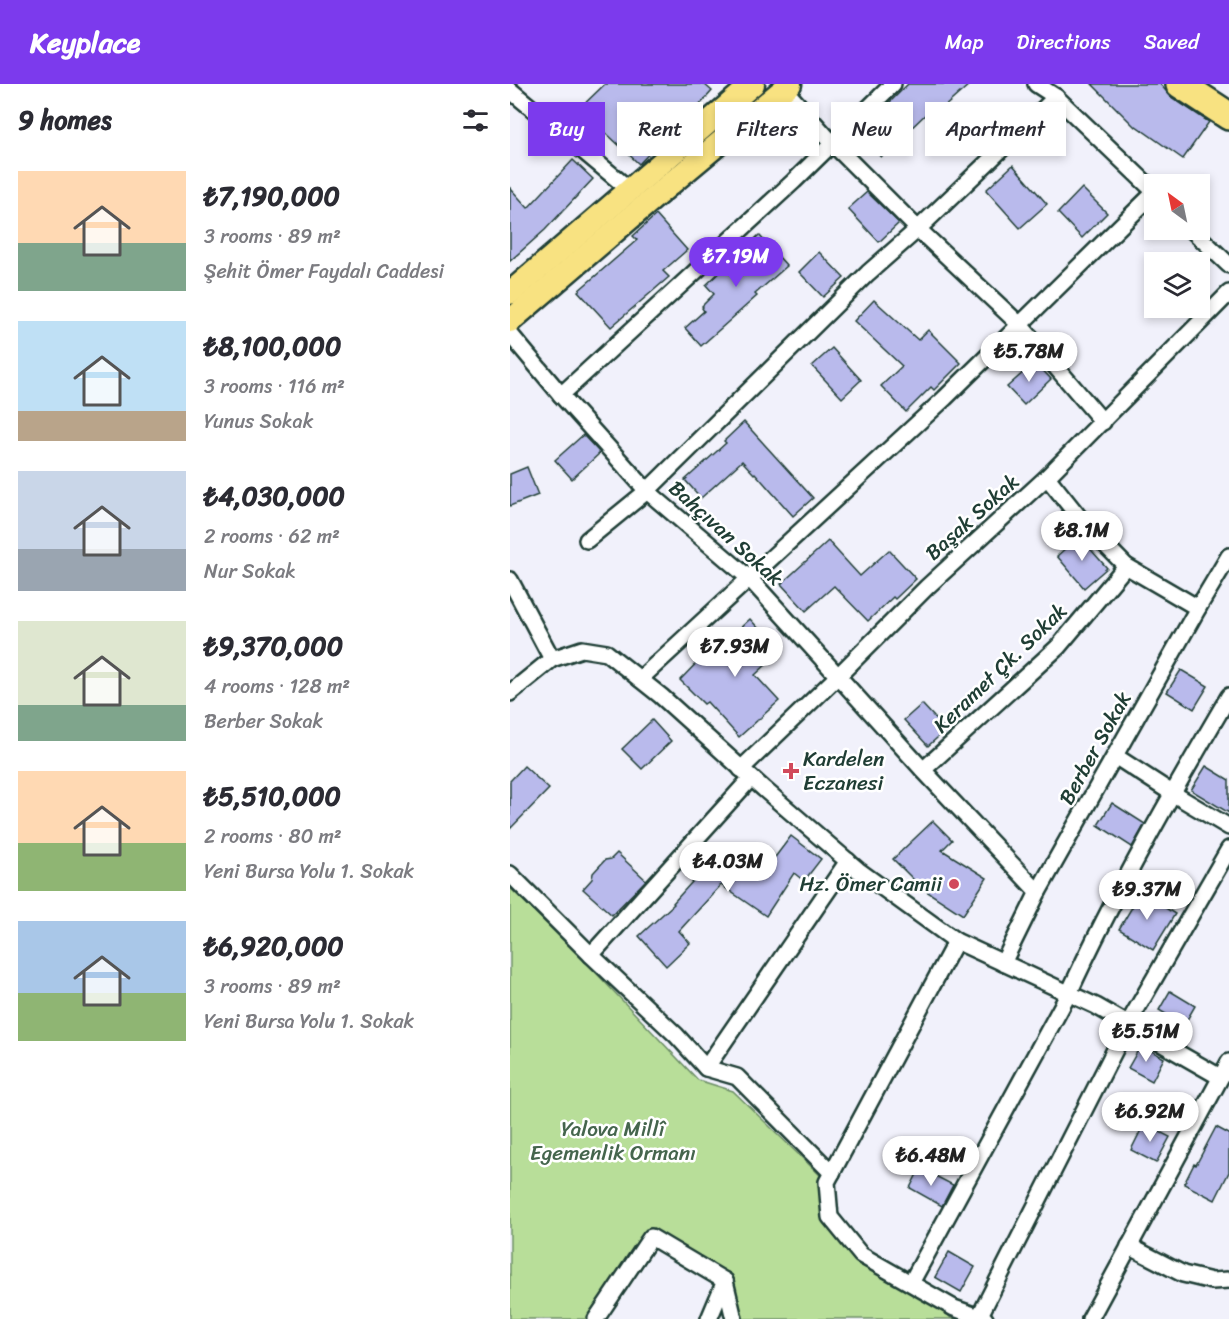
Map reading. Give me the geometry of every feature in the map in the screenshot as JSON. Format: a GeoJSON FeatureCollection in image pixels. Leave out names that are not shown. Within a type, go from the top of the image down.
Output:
{"type":"FeatureCollection","features":[{"type":"Feature","properties":{"kind":"highway"},"geometry":{"type":"LineString","coordinates":[[1180,84],[1229,116]]}},
{"type":"Feature","properties":{"kind":"main road"},"geometry":{"type":"LineString","coordinates":[[510,293],[753,84]]}},
{"type":"Feature","properties":{"kind":"main road"},"geometry":{"type":"LineString","coordinates":[[510,321],[787,86]]}},
{"type":"Feature","properties":{"kind":"street"},"geometry":{"type":"LineString","coordinates":[[874,102],[893,84]]}},
{"type":"Feature","properties":{"kind":"street"},"geometry":{"type":"LineString","coordinates":[[1036,84],[1056,96],[1144,181]]}},
{"type":"Feature","properties":{"kind":"street"},"geometry":{"type":"LineString","coordinates":[[787,86],[831,142]]}},
{"type":"Feature","properties":{"kind":"street"},"geometry":{"type":"LineString","coordinates":[[513,90],[630,190]]}},
{"type":"Feature","properties":{"kind":"street"},"geometry":{"type":"LineString","coordinates":[[587,540],[647,491],[868,273],[918,229],[1056,96]]}},
{"type":"Feature","properties":{"kind":"street"},"geometry":{"type":"LineString","coordinates":[[561,395],[794,181],[831,144]]}},
{"type":"Feature","properties":{"kind":"street"},"geometry":{"type":"LineString","coordinates":[[845,156],[918,229],[1020,325],[1103,422]]}},
{"type":"Feature","properties":{"kind":"street"},"geometry":{"type":"LineString","coordinates":[[640,680],[945,398],[1144,203]]}},
{"type":"Feature","properties":{"kind":"street"},"geometry":{"type":"LineString","coordinates":[[1203,240],[1229,265]]}},
{"type":"Feature","properties":{"kind":"street","name":"Başak Sokak"},"geometry":{"type":"LineString","coordinates":[[591,955],[746,773],[838,676],[927,586],[1047,477],[1229,294]]}},
{"type":"Feature","properties":{"kind":"street","name":"Bahçıvan Sokak"},"geometry":{"type":"LineString","coordinates":[[510,334],[647,491],[750,579],[923,770],[1038,892]]}},
{"type":"Feature","properties":{"kind":"street"},"geometry":{"type":"LineString","coordinates":[[1047,477],[1082,520],[1126,566],[1198,608]]}},
{"type":"Feature","properties":{"kind":"street","name":"Berber Sokak"},"geometry":{"type":"LineString","coordinates":[[1003,963],[1038,892],[1229,556]]}},
{"type":"Feature","properties":{"kind":"street","name":"Keramet Çk. Sokak"},"geometry":{"type":"LineString","coordinates":[[923,770],[1058,647],[1126,566]]}},
{"type":"Feature","properties":{"kind":"street"},"geometry":{"type":"LineString","coordinates":[[510,580],[552,658]]}},
{"type":"Feature","properties":{"kind":"street"},"geometry":{"type":"LineString","coordinates":[[510,693],[552,658],[582,649],[607,653],[661,696],[848,861],[956,942],[1096,1006],[1220,1077]]}},
{"type":"Feature","properties":{"kind":"street"},"geometry":{"type":"LineString","coordinates":[[911,1283],[1069,993],[1089,948],[1172,793],[1229,696]]}},
{"type":"Feature","properties":{"kind":"street"},"geometry":{"type":"LineString","coordinates":[[1115,756],[1229,827]]}},
{"type":"Feature","properties":{"kind":"street"},"geometry":{"type":"LineString","coordinates":[[956,942],[826,1182],[830,1217],[861,1255],[954,1308],[982,1318],[1128,1024],[1229,849]]}},
{"type":"Feature","properties":{"kind":"street"},"geometry":{"type":"LineString","coordinates":[[706,1068],[848,861]]}},
{"type":"Feature","properties":{"kind":"street"},"geometry":{"type":"LineString","coordinates":[[510,874],[676,1035],[706,1068],[737,1077],[832,1173]]}},
{"type":"Feature","properties":{"kind":"street"},"geometry":{"type":"LineString","coordinates":[[1090,1319],[1229,1062]]}},
{"type":"Feature","properties":{"kind":"street"},"geometry":{"type":"LineString","coordinates":[[596,1319],[651,1237],[725,1281],[734,1319]]}},
{"type":"Feature","properties":{"kind":"street"},"geometry":{"type":"LineString","coordinates":[[1129,1246],[1183,1274],[1212,1281],[1229,1280]]}},
{"type":"Feature","properties":{"kind":"street"},"geometry":{"type":"LineString","coordinates":[[709,1319],[725,1281]]}},
{"type":"Feature","properties":{"kind":"green space","name":"Yalova Millî Egemenlik Ormanı"},"geometry":{"type":"Polygon","coordinates":[[[510,888],[579,955],[698,1080],[733,1091],[827,1182],[830,1217],[861,1255],[911,1283],[951,1318],[979,1317],[985,1319],[734,1319],[725,1281],[651,1237],[596,1319],[510,1319],[510,888]]]}},
{"type":"Feature","properties":{"kind":"building"},"geometry":{"type":"Polygon","coordinates":[[[605,84],[704,84],[712,91],[702,102],[617,102],[617,143],[605,134],[605,102],[586,102],[605,84]]]}},
{"type":"Feature","properties":{"kind":"building"},"geometry":{"type":"Polygon","coordinates":[[[908,84],[970,84],[950,102],[925,102],[925,115],[913,126],[913,102],[890,102],[908,84]]]}},
{"type":"Feature","properties":{"kind":"building"},"geometry":{"type":"Polygon","coordinates":[[[1092,84],[1160,84],[1171,97],[1209,122],[1183,159],[1135,127],[1092,84]]]}},
{"type":"Feature","properties":{"kind":"building"},"geometry":{"type":"Polygon","coordinates":[[[630,156],[647,156],[639,164],[630,156]]]}},
{"type":"Feature","properties":{"kind":"building"},"geometry":{"type":"Polygon","coordinates":[[[573,160],[593,179],[545,230],[510,261],[510,188],[528,208],[573,160]]]}},
{"type":"Feature","properties":{"kind":"building"},"geometry":{"type":"Polygon","coordinates":[[[1013,165],[1047,204],[1020,228],[986,190],[1013,165]]]}},
{"type":"Feature","properties":{"kind":"building"},"geometry":{"type":"Polygon","coordinates":[[[1082,188],[1107,213],[1082,238],[1058,213],[1082,188]]]}},
{"type":"Feature","properties":{"kind":"building"},"geometry":{"type":"Polygon","coordinates":[[[867,192],[899,223],[879,242],[848,209],[867,192]]]}},
{"type":"Feature","properties":{"kind":"building"},"geometry":{"type":"Polygon","coordinates":[[[656,215],[687,250],[663,271],[669,277],[611,327],[578,291],[637,240],[633,236],[656,215]]]}},
{"type":"Feature","properties":{"kind":"building"},"geometry":{"type":"Polygon","coordinates":[[[759,235],[787,266],[701,346],[685,328],[704,311],[702,306],[714,294],[706,285],[759,235]]]}},
{"type":"Feature","properties":{"kind":"building"},"geometry":{"type":"Polygon","coordinates":[[[819,252],[844,278],[823,297],[799,272],[819,252]]]}},
{"type":"Feature","properties":{"kind":"building"},"geometry":{"type":"Polygon","coordinates":[[[874,300],[918,340],[928,330],[961,363],[934,390],[931,387],[906,412],[881,386],[902,366],[854,321],[874,300]]]}},
{"type":"Feature","properties":{"kind":"building"},"geometry":{"type":"Polygon","coordinates":[[[832,348],[861,380],[842,398],[812,366],[832,348]]]}},
{"type":"Feature","properties":{"kind":"building"},"geometry":{"type":"Polygon","coordinates":[[[1035,362],[1051,379],[1024,405],[1007,387],[1035,362]]]}},
{"type":"Feature","properties":{"kind":"building"},"geometry":{"type":"Polygon","coordinates":[[[744,422],[813,498],[793,516],[742,461],[701,498],[685,480],[726,443],[724,441],[744,422]]]}},
{"type":"Feature","properties":{"kind":"building"},"geometry":{"type":"Polygon","coordinates":[[[583,435],[600,453],[572,479],[555,460],[583,435]]]}},
{"type":"Feature","properties":{"kind":"building"},"geometry":{"type":"Polygon","coordinates":[[[527,467],[538,495],[510,506],[510,474],[527,467]]]}},
{"type":"Feature","properties":{"kind":"building"},"geometry":{"type":"Polygon","coordinates":[[[1079,536],[1107,568],[1084,588],[1057,556],[1079,536]]]}},
{"type":"Feature","properties":{"kind":"building"},"geometry":{"type":"Polygon","coordinates":[[[828,541],[860,576],[889,550],[916,579],[868,621],[834,586],[806,611],[781,584],[828,541]]]}},
{"type":"Feature","properties":{"kind":"building"},"geometry":{"type":"Polygon","coordinates":[[[750,619],[780,652],[755,675],[779,701],[739,737],[707,702],[704,704],[680,680],[712,647],[716,650],[750,619]]]}},
{"type":"Feature","properties":{"kind":"building"},"geometry":{"type":"Polygon","coordinates":[[[1181,670],[1208,686],[1194,709],[1167,692],[1181,670]]]}},
{"type":"Feature","properties":{"kind":"building"},"geometry":{"type":"Polygon","coordinates":[[[922,704],[946,730],[928,746],[904,720],[922,704]]]}},
{"type":"Feature","properties":{"kind":"building"},"geometry":{"type":"Polygon","coordinates":[[[652,720],[671,741],[642,769],[622,749],[652,720]]]}},
{"type":"Feature","properties":{"kind":"building"},"geometry":{"type":"Polygon","coordinates":[[[524,766],[549,789],[510,829],[510,781],[524,766]]]}},
{"type":"Feature","properties":{"kind":"building"},"geometry":{"type":"Polygon","coordinates":[[[1206,766],[1229,780],[1229,813],[1191,790],[1206,766]]]}},
{"type":"Feature","properties":{"kind":"building"},"geometry":{"type":"Polygon","coordinates":[[[1112,803],[1145,824],[1132,847],[1098,825],[1112,803]]]}},
{"type":"Feature","properties":{"kind":"building"},"geometry":{"type":"Polygon","coordinates":[[[933,821],[952,840],[942,850],[987,878],[963,915],[923,889],[893,859],[933,821]]]}},
{"type":"Feature","properties":{"kind":"building"},"geometry":{"type":"Polygon","coordinates":[[[791,836],[821,859],[804,881],[794,873],[766,916],[721,885],[679,931],[690,943],[666,966],[639,936],[674,904],[692,882],[730,846],[760,877],[791,836]]]}},
{"type":"Feature","properties":{"kind":"building"},"geometry":{"type":"Polygon","coordinates":[[[617,853],[646,880],[612,915],[583,889],[605,860],[611,859],[617,853]]]}},
{"type":"Feature","properties":{"kind":"building"},"geometry":{"type":"Polygon","coordinates":[[[1141,892],[1175,914],[1153,950],[1119,929],[1141,892]]]}},
{"type":"Feature","properties":{"kind":"building"},"geometry":{"type":"Polygon","coordinates":[[[1170,991],[1195,1006],[1184,1025],[1159,1010],[1170,991]]]}},
{"type":"Feature","properties":{"kind":"building"},"geometry":{"type":"Polygon","coordinates":[[[1141,1045],[1164,1058],[1152,1081],[1128,1068],[1141,1045]]]}},
{"type":"Feature","properties":{"kind":"building"},"geometry":{"type":"Polygon","coordinates":[[[1144,1124],[1170,1137],[1156,1163],[1131,1150],[1144,1124]]]}},
{"type":"Feature","properties":{"kind":"building"},"geometry":{"type":"Polygon","coordinates":[[[1216,1127],[1229,1134],[1229,1172],[1215,1200],[1184,1184],[1216,1127]]]}},
{"type":"Feature","properties":{"kind":"building"},"geometry":{"type":"Polygon","coordinates":[[[920,1168],[953,1185],[942,1206],[910,1188],[920,1168]]]}},
{"type":"Feature","properties":{"kind":"building"},"geometry":{"type":"Polygon","coordinates":[[[949,1252],[975,1267],[961,1292],[935,1277],[949,1252]]]}},
{"type":"Feature","properties":{"kind":"place","name":"Kardelen Eczanesi"},"geometry":{"type":"Point","coordinates":[791,771]}},
{"type":"Feature","properties":{"kind":"place","name":"Hz. Ömer Camii"},"geometry":{"type":"Point","coordinates":[954,884]}}]}
